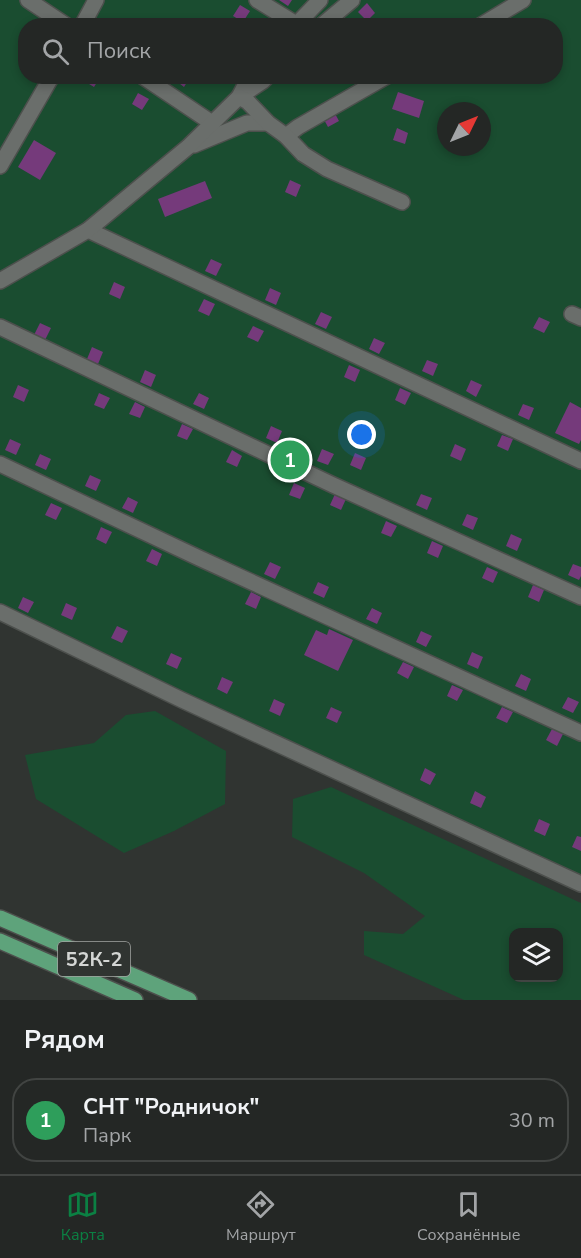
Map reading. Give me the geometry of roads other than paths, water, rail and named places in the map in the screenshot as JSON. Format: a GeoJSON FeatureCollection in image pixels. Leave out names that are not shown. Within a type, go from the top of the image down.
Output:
{"type":"FeatureCollection","features":[{"type":"Feature","properties":{"kind":"main road","name":"52К-2"},"geometry":{"type":"LineString","coordinates":[[0,918],[189,1000]]}},
{"type":"Feature","properties":{"kind":"main road","name":"52К-2"},"geometry":{"type":"LineString","coordinates":[[0,941],[135,1000]]}},
{"type":"Feature","properties":{"kind":"street"},"geometry":{"type":"LineString","coordinates":[[28,0],[55,18]]}},
{"type":"Feature","properties":{"kind":"street"},"geometry":{"type":"LineString","coordinates":[[86,18],[96,0]]}},
{"type":"Feature","properties":{"kind":"street"},"geometry":{"type":"LineString","coordinates":[[257,0],[284,18]]}},
{"type":"Feature","properties":{"kind":"street"},"geometry":{"type":"LineString","coordinates":[[302,18],[320,0]]}},
{"type":"Feature","properties":{"kind":"street"},"geometry":{"type":"LineString","coordinates":[[331,18],[352,0]]}},
{"type":"Feature","properties":{"kind":"street"},"geometry":{"type":"LineString","coordinates":[[493,18],[523,0]]}},
{"type":"Feature","properties":{"kind":"street"},"geometry":{"type":"LineString","coordinates":[[0,166],[5,145],[47,84]]}},
{"type":"Feature","properties":{"kind":"street"},"geometry":{"type":"LineString","coordinates":[[154,84],[212,123]]}},
{"type":"Feature","properties":{"kind":"street"},"geometry":{"type":"LineString","coordinates":[[238,97],[245,84]]}},
{"type":"Feature","properties":{"kind":"street"},"geometry":{"type":"LineString","coordinates":[[0,281],[88,230],[188,147],[238,97],[258,84]]}},
{"type":"Feature","properties":{"kind":"street"},"geometry":{"type":"LineString","coordinates":[[286,136],[373,84]]}},
{"type":"Feature","properties":{"kind":"street"},"geometry":{"type":"LineString","coordinates":[[238,97],[248,102],[303,154],[327,169],[402,202]]}},
{"type":"Feature","properties":{"kind":"street"},"geometry":{"type":"LineString","coordinates":[[188,147],[247,123],[268,123]]}},
{"type":"Feature","properties":{"kind":"street"},"geometry":{"type":"LineString","coordinates":[[88,230],[581,461]]}},
{"type":"Feature","properties":{"kind":"street"},"geometry":{"type":"LineString","coordinates":[[0,327],[333,485],[581,597]]}},
{"type":"Feature","properties":{"kind":"street"},"geometry":{"type":"LineString","coordinates":[[0,464],[209,563],[581,733]]}},
{"type":"Feature","properties":{"kind":"street"},"geometry":{"type":"LineString","coordinates":[[0,612],[182,700],[581,884]]}},
{"type":"Feature","properties":{"kind":"place","name":"СНТ \"Родничок\""},"geometry":{"type":"Point","coordinates":[290,460]}}]}
